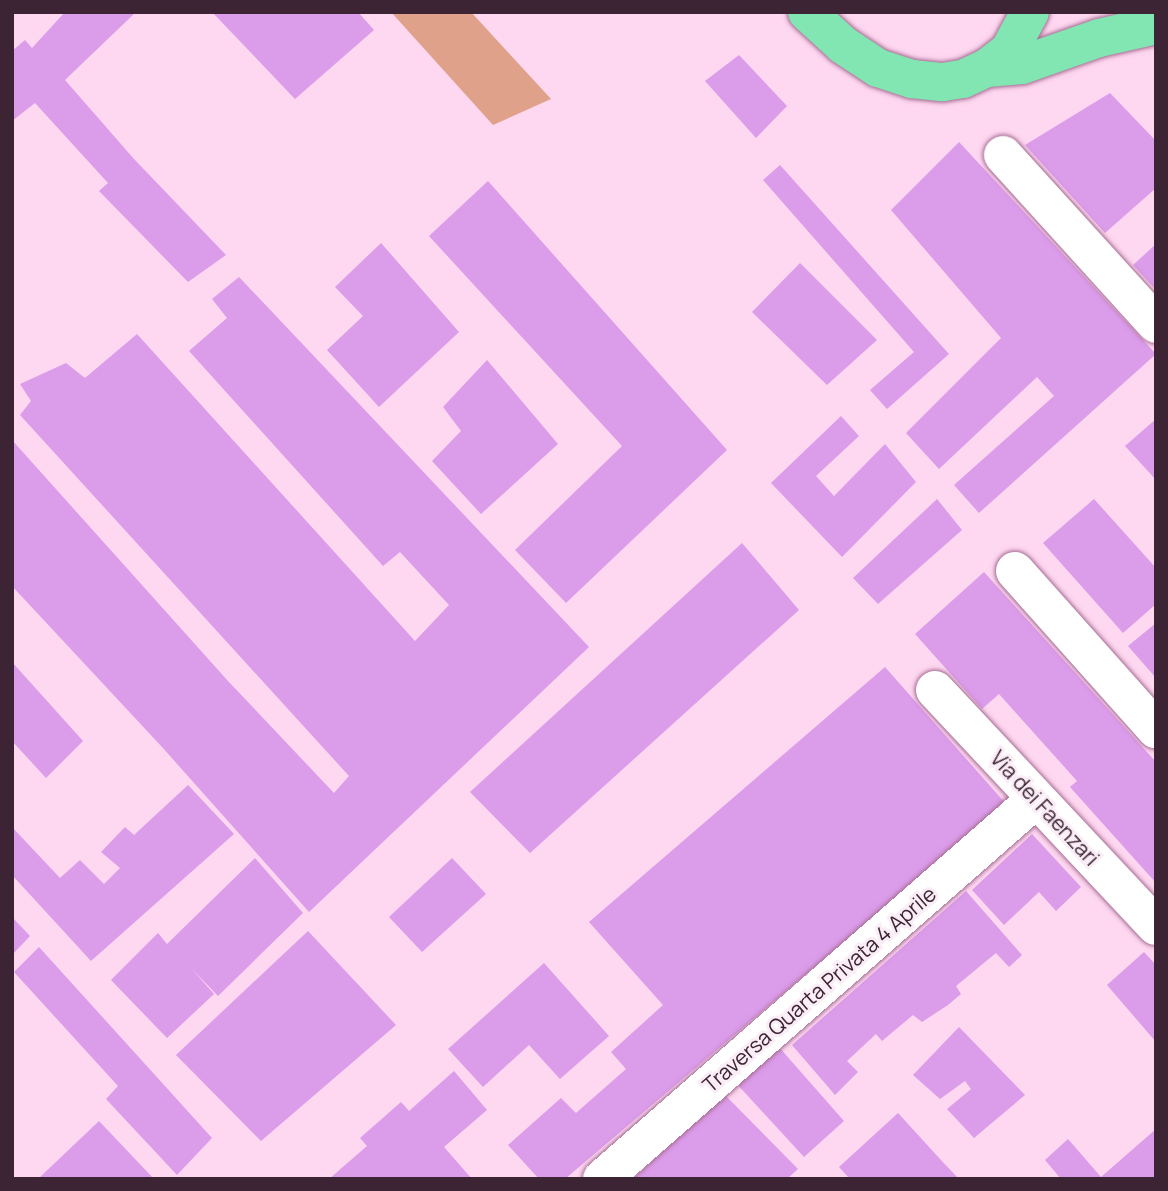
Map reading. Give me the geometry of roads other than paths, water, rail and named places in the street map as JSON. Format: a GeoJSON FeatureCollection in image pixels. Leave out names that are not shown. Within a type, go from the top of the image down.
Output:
{"type":"FeatureCollection","features":[{"type":"Feature","properties":{"kind":"highway"},"geometry":{"type":"LineString","coordinates":[[807,12],[843,45],[878,68],[912,79],[943,82],[963,79],[987,68],[1009,51],[1030,12]]}},
{"type":"Feature","properties":{"kind":"highway"},"geometry":{"type":"LineString","coordinates":[[987,68],[1022,65],[1098,38],[1156,25]]}},
{"type":"Feature","properties":{"kind":"street"},"geometry":{"type":"LineString","coordinates":[[1003,155],[1156,324]]}},
{"type":"Feature","properties":{"kind":"street"},"geometry":{"type":"LineString","coordinates":[[1015,571],[1156,729]]}},
{"type":"Feature","properties":{"kind":"street","name":"Via dei Faenzari"},"geometry":{"type":"LineString","coordinates":[[935,690],[1156,926]]}},
{"type":"Feature","properties":{"kind":"street","name":"Traversa Quarta Privata 4 Aprile"},"geometry":{"type":"LineString","coordinates":[[602,1179],[1036,799]]}}]}
